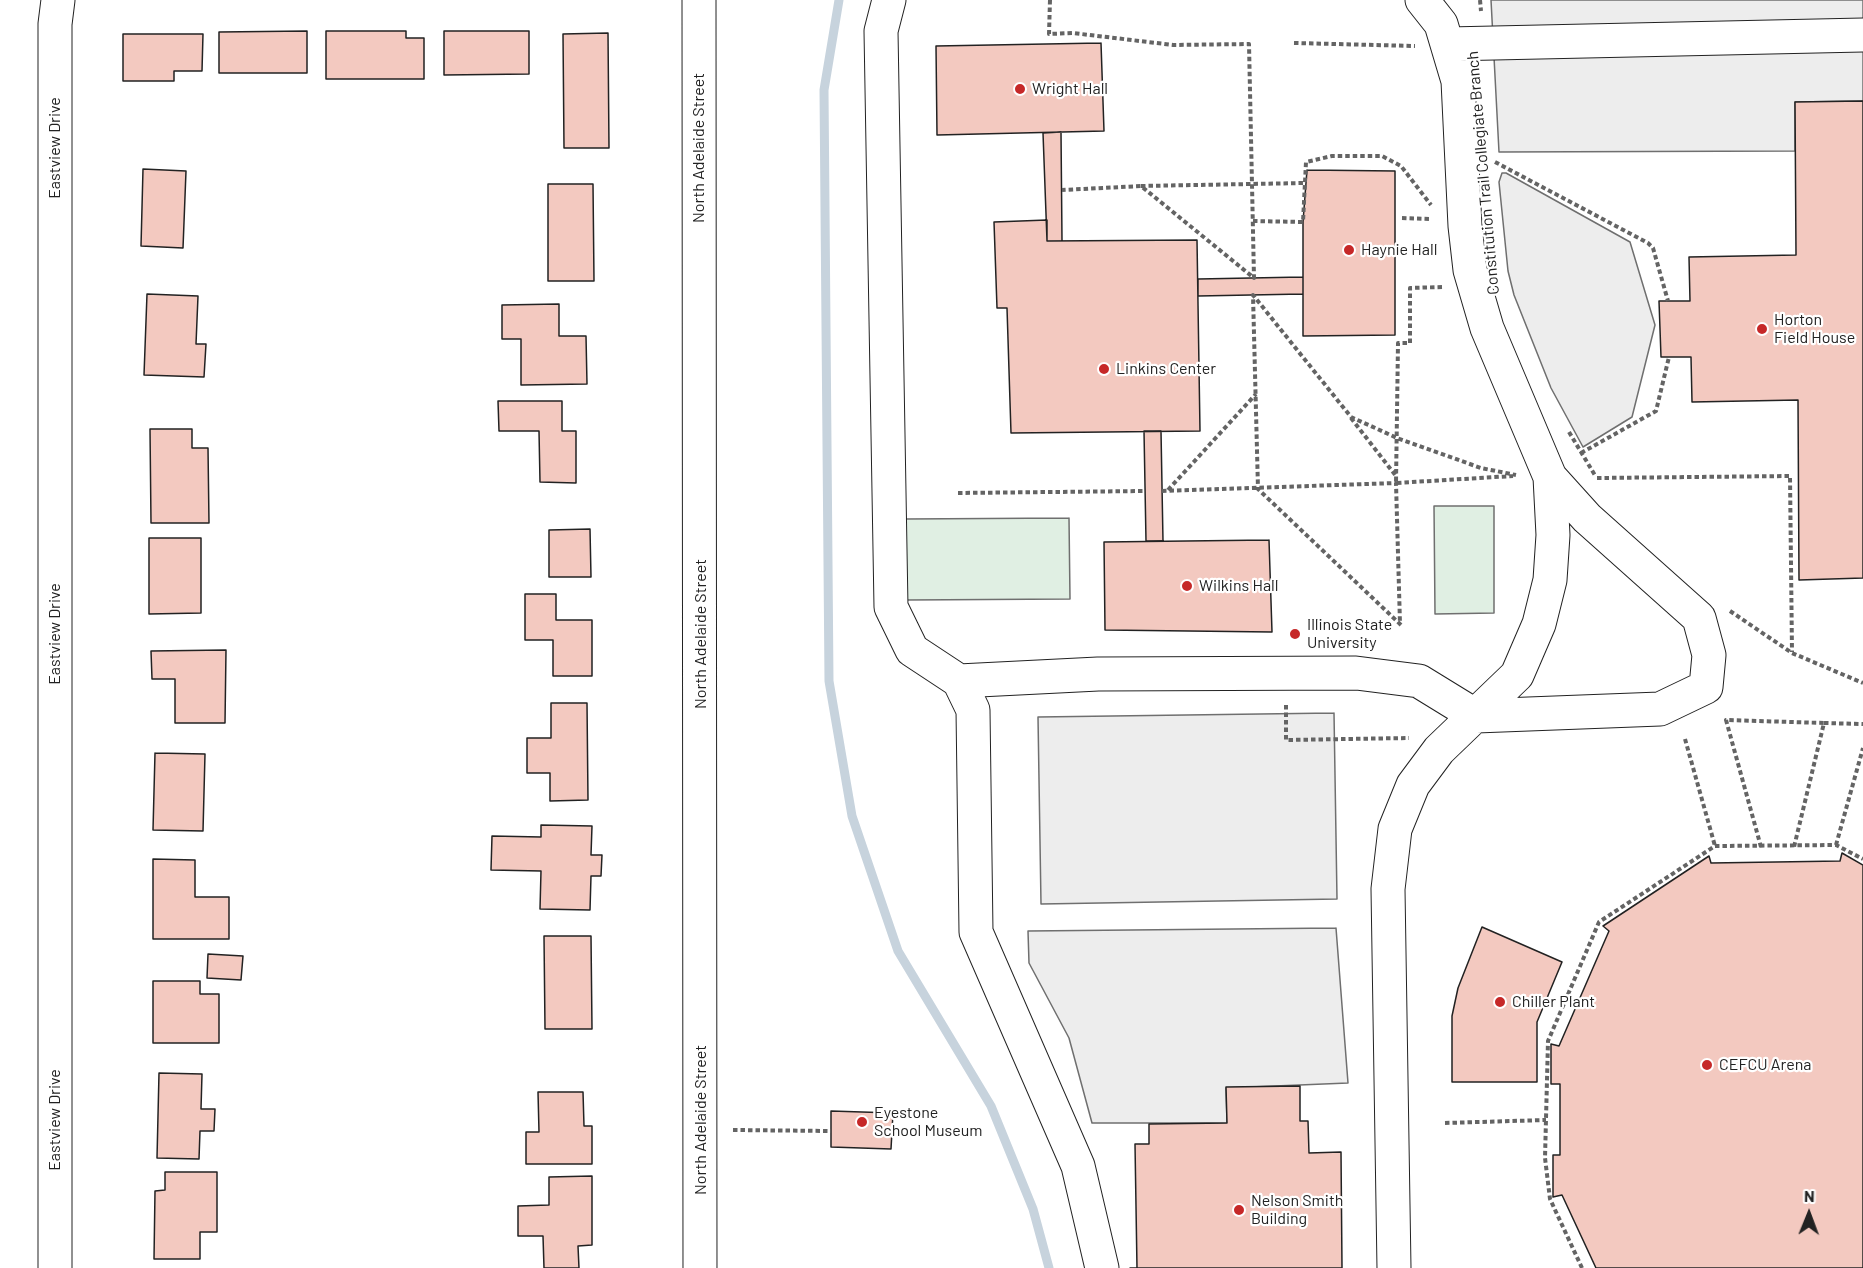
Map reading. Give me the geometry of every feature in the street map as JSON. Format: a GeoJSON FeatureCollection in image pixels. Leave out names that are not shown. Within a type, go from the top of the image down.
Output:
{"type":"FeatureCollection","features":[{"type":"Feature","properties":{"kind":"street","name":"Eastview Drive"},"geometry":{"type":"LineString","coordinates":[[55,1268],[55,24],[58,0]]}},
{"type":"Feature","properties":{"kind":"street","name":"North Adelaide Street"},"geometry":{"type":"LineString","coordinates":[[699,0],[700,1268]]}},
{"type":"Feature","properties":{"kind":"street"},"geometry":{"type":"LineString","coordinates":[[889,0],[881,30],[891,607],[912,650],[959,681],[973,710],[976,932],[1078,1166],[1101,1268]]}},
{"type":"Feature","properties":{"kind":"street"},"geometry":{"type":"LineString","coordinates":[[959,681],[1098,675],[1356,673],[1419,681],[1476,716],[1660,709],[1706,687],[1708,655],[1699,618],[1587,518],[1550,477],[1487,328],[1470,270],[1465,226],[1458,81],[1441,24],[1422,0]]}},
{"type":"Feature","properties":{"kind":"street"},"geometry":{"type":"LineString","coordinates":[[1448,44],[1863,35]]}},
{"type":"Feature","properties":{"kind":"street"},"geometry":{"type":"LineString","coordinates":[[1394,1268],[1388,889],[1395,829],[1413,785],[1439,750],[1517,675],[1539,624],[1551,568],[1553,535],[1550,477]]}},
{"type":"Feature","properties":{"kind":"path"},"geometry":{"type":"LineString","coordinates":[[1050,0],[1049,34],[1073,33],[1173,45],[1249,44],[1254,278],[1141,186]]}},
{"type":"Feature","properties":{"kind":"path"},"geometry":{"type":"LineString","coordinates":[[1294,43],[1426,47],[1448,44]]}},
{"type":"Feature","properties":{"kind":"path"},"geometry":{"type":"LineString","coordinates":[[1253,221],[1303,222],[1306,162],[1332,156],[1382,156],[1401,166],[1435,211]]}},
{"type":"Feature","properties":{"kind":"path","name":"Constitution Trail Collegiate Branch"},"geometry":{"type":"LineString","coordinates":[[1492,170],[1492,160],[1648,243],[1653,248],[1668,301]]}},
{"type":"Feature","properties":{"kind":"path"},"geometry":{"type":"LineString","coordinates":[[1062,190],[1305,183]]}},
{"type":"Feature","properties":{"kind":"path"},"geometry":{"type":"LineString","coordinates":[[1402,218],[1442,219]]}},
{"type":"Feature","properties":{"kind":"path"},"geometry":{"type":"LineString","coordinates":[[1396,477],[1253,295],[1258,489],[1401,625],[1396,483],[1398,343],[1410,343],[1410,288],[1445,287]]}},
{"type":"Feature","properties":{"kind":"path"},"geometry":{"type":"LineString","coordinates":[[1581,453],[1656,411],[1669,357]]}},
{"type":"Feature","properties":{"kind":"path"},"geometry":{"type":"LineString","coordinates":[[1256,394],[1165,491],[1258,489],[1520,476],[1481,468],[1397,438],[1351,417]]}},
{"type":"Feature","properties":{"kind":"path"},"geometry":{"type":"LineString","coordinates":[[1568,431],[1601,486]]}},
{"type":"Feature","properties":{"kind":"path"},"geometry":{"type":"LineString","coordinates":[[1597,478],[1790,476],[1792,653]]}},
{"type":"Feature","properties":{"kind":"path"},"geometry":{"type":"LineString","coordinates":[[958,493],[1145,491]]}},
{"type":"Feature","properties":{"kind":"path"},"geometry":{"type":"LineString","coordinates":[[1728,609],[1792,653],[1863,683]]}},
{"type":"Feature","properties":{"kind":"path"},"geometry":{"type":"LineString","coordinates":[[1286,700],[1286,740],[1419,737]]}},
{"type":"Feature","properties":{"kind":"path"},"geometry":{"type":"LineString","coordinates":[[1761,847],[1726,720],[1863,724]]}},
{"type":"Feature","properties":{"kind":"path"},"geometry":{"type":"LineString","coordinates":[[1794,847],[1824,723]]}},
{"type":"Feature","properties":{"kind":"path"},"geometry":{"type":"LineString","coordinates":[[1685,739],[1715,846]]}},
{"type":"Feature","properties":{"kind":"path"},"geometry":{"type":"LineString","coordinates":[[1836,845],[1863,748]]}},
{"type":"Feature","properties":{"kind":"path"},"geometry":{"type":"LineString","coordinates":[[1857,770],[1863,774]]}},
{"type":"Feature","properties":{"kind":"path"},"geometry":{"type":"LineString","coordinates":[[1582,1268],[1550,1199],[1545,1158],[1548,1041],[1599,922],[1715,846],[1836,845],[1863,859]]}},
{"type":"Feature","properties":{"kind":"path"},"geometry":{"type":"LineString","coordinates":[[1445,1122],[1546,1120]]}},
{"type":"Feature","properties":{"kind":"path"},"geometry":{"type":"LineString","coordinates":[[701,1129],[831,1131]]}},
{"type":"Feature","properties":{"kind":"green space"},"geometry":{"type":"Polygon","coordinates":[[[1434,506],[1494,506],[1494,613],[1435,614],[1434,506]]]}},
{"type":"Feature","properties":{"kind":"green space"},"geometry":{"type":"Polygon","coordinates":[[[1069,518],[1070,599],[906,600],[905,519],[1069,518]]]}},
{"type":"Feature","properties":{"kind":"shaded area"},"geometry":{"type":"Polygon","coordinates":[[[1491,0],[1863,0],[1863,101],[1795,102],[1795,151],[1499,152],[1491,0]]]}},
{"type":"Feature","properties":{"kind":"shaded area"},"geometry":{"type":"Polygon","coordinates":[[[1502,173],[1506,173],[1630,242],[1655,325],[1632,417],[1583,447],[1551,388],[1514,295],[1508,271],[1499,182],[1502,173]]]}},
{"type":"Feature","properties":{"kind":"shaded area"},"geometry":{"type":"Polygon","coordinates":[[[1334,713],[1337,899],[1041,904],[1038,717],[1334,713]]]}},
{"type":"Feature","properties":{"kind":"shaded area"},"geometry":{"type":"Polygon","coordinates":[[[1336,928],[1348,1083],[1226,1088],[1227,1123],[1092,1123],[1069,1038],[1029,963],[1028,931],[1336,928]]]}},
{"type":"Feature","properties":{"kind":"building"},"geometry":{"type":"Polygon","coordinates":[[[307,31],[307,73],[219,73],[219,32],[307,31]]]}},
{"type":"Feature","properties":{"kind":"building"},"geometry":{"type":"Polygon","coordinates":[[[326,31],[406,31],[406,38],[424,38],[424,79],[326,79],[326,31]]]}},
{"type":"Feature","properties":{"kind":"building"},"geometry":{"type":"Polygon","coordinates":[[[444,31],[529,31],[529,74],[444,75],[444,31]]]}},
{"type":"Feature","properties":{"kind":"building"},"geometry":{"type":"Polygon","coordinates":[[[608,33],[609,148],[564,148],[563,34],[608,33]]]}},
{"type":"Feature","properties":{"kind":"building"},"geometry":{"type":"Polygon","coordinates":[[[123,34],[203,34],[202,71],[174,71],[174,81],[123,81],[123,34]]]}},
{"type":"Feature","properties":{"kind":"building","name":"Wright Hall"},"geometry":{"type":"Polygon","coordinates":[[[1101,43],[1104,131],[937,135],[936,46],[1101,43]]]}},
{"type":"Feature","properties":{"kind":"building","name":"Horton Field House"},"geometry":{"type":"Polygon","coordinates":[[[1863,101],[1863,578],[1799,580],[1798,400],[1692,402],[1691,357],[1661,357],[1659,301],[1690,301],[1689,257],[1796,255],[1795,102],[1863,101]]]}},
{"type":"Feature","properties":{"kind":"building"},"geometry":{"type":"Polygon","coordinates":[[[1061,132],[1062,241],[1047,241],[1043,133],[1061,132]]]}},
{"type":"Feature","properties":{"kind":"building"},"geometry":{"type":"Polygon","coordinates":[[[143,169],[186,171],[183,248],[141,246],[143,169]]]}},
{"type":"Feature","properties":{"kind":"building","name":"Haynie Hall"},"geometry":{"type":"Polygon","coordinates":[[[1307,170],[1395,171],[1395,335],[1303,336],[1303,222],[1307,170]]]}},
{"type":"Feature","properties":{"kind":"building"},"geometry":{"type":"Polygon","coordinates":[[[548,184],[593,184],[594,281],[548,281],[548,184]]]}},
{"type":"Feature","properties":{"kind":"building","name":"Linkins Center"},"geometry":{"type":"Polygon","coordinates":[[[1047,220],[1047,241],[1197,240],[1200,431],[1011,433],[1007,308],[997,308],[994,222],[1047,220]]]}},
{"type":"Feature","properties":{"kind":"building"},"geometry":{"type":"Polygon","coordinates":[[[1303,277],[1303,294],[1198,296],[1198,279],[1303,277]]]}},
{"type":"Feature","properties":{"kind":"building"},"geometry":{"type":"Polygon","coordinates":[[[147,294],[198,296],[196,344],[206,344],[204,377],[144,375],[147,294]]]}},
{"type":"Feature","properties":{"kind":"building"},"geometry":{"type":"Polygon","coordinates":[[[559,304],[559,336],[586,336],[587,384],[521,385],[521,339],[502,339],[502,305],[559,304]]]}},
{"type":"Feature","properties":{"kind":"building"},"geometry":{"type":"Polygon","coordinates":[[[498,401],[562,401],[562,431],[576,431],[576,483],[540,482],[539,431],[499,431],[498,401]]]}},
{"type":"Feature","properties":{"kind":"building"},"geometry":{"type":"Polygon","coordinates":[[[150,429],[192,429],[192,448],[208,448],[209,523],[151,523],[150,429]]]}},
{"type":"Feature","properties":{"kind":"building"},"geometry":{"type":"Polygon","coordinates":[[[1144,431],[1161,431],[1163,541],[1146,541],[1144,431]]]}},
{"type":"Feature","properties":{"kind":"building"},"geometry":{"type":"Polygon","coordinates":[[[590,529],[591,577],[549,577],[549,530],[590,529]]]}},
{"type":"Feature","properties":{"kind":"building"},"geometry":{"type":"Polygon","coordinates":[[[149,538],[201,538],[201,613],[149,614],[149,538]]]}},
{"type":"Feature","properties":{"kind":"building","name":"Wilkins Hall"},"geometry":{"type":"Polygon","coordinates":[[[1269,540],[1272,632],[1105,630],[1104,542],[1269,540]]]}},
{"type":"Feature","properties":{"kind":"building"},"geometry":{"type":"Polygon","coordinates":[[[525,594],[556,594],[556,620],[592,620],[592,676],[553,676],[553,640],[525,640],[525,594]]]}},
{"type":"Feature","properties":{"kind":"building"},"geometry":{"type":"Polygon","coordinates":[[[226,650],[225,723],[175,723],[175,679],[152,679],[151,651],[226,650]]]}},
{"type":"Feature","properties":{"kind":"building"},"geometry":{"type":"Polygon","coordinates":[[[551,703],[587,703],[588,800],[550,801],[550,773],[527,773],[527,738],[551,738],[551,703]]]}},
{"type":"Feature","properties":{"kind":"building"},"geometry":{"type":"Polygon","coordinates":[[[155,753],[205,754],[203,831],[153,830],[155,753]]]}},
{"type":"Feature","properties":{"kind":"building"},"geometry":{"type":"Polygon","coordinates":[[[541,825],[592,826],[591,855],[602,855],[601,876],[591,876],[590,910],[540,909],[541,871],[491,870],[492,836],[541,837],[541,825]]]}},
{"type":"Feature","properties":{"kind":"building","name":"CEFCU Arena"},"geometry":{"type":"Polygon","coordinates":[[[1842,853],[1863,865],[1863,1268],[1596,1268],[1562,1195],[1553,1197],[1553,1155],[1560,1155],[1560,1084],[1551,1084],[1551,1044],[1559,1046],[1609,931],[1603,926],[1709,856],[1711,863],[1840,861],[1842,853]]]}},
{"type":"Feature","properties":{"kind":"building"},"geometry":{"type":"Polygon","coordinates":[[[153,859],[195,860],[195,897],[229,897],[229,939],[153,939],[153,859]]]}},
{"type":"Feature","properties":{"kind":"building","name":"Chiller Plant"},"geometry":{"type":"Polygon","coordinates":[[[1482,927],[1562,962],[1537,1022],[1537,1082],[1452,1082],[1452,1016],[1458,988],[1482,927]]]}},
{"type":"Feature","properties":{"kind":"building"},"geometry":{"type":"Polygon","coordinates":[[[544,936],[591,936],[592,1029],[545,1029],[544,936]]]}},
{"type":"Feature","properties":{"kind":"building"},"geometry":{"type":"Polygon","coordinates":[[[208,954],[243,956],[241,980],[207,978],[208,954]]]}},
{"type":"Feature","properties":{"kind":"building"},"geometry":{"type":"Polygon","coordinates":[[[153,981],[200,981],[200,994],[219,994],[219,1043],[153,1043],[153,981]]]}},
{"type":"Feature","properties":{"kind":"building"},"geometry":{"type":"Polygon","coordinates":[[[159,1073],[202,1074],[201,1109],[215,1109],[214,1131],[200,1131],[199,1159],[157,1158],[159,1073]]]}},
{"type":"Feature","properties":{"kind":"building","name":"Nelson Smith Building"},"geometry":{"type":"Polygon","coordinates":[[[1300,1086],[1300,1121],[1308,1121],[1309,1153],[1341,1152],[1342,1268],[1137,1268],[1135,1144],[1149,1144],[1149,1124],[1227,1123],[1226,1087],[1300,1086]]]}},
{"type":"Feature","properties":{"kind":"building"},"geometry":{"type":"Polygon","coordinates":[[[538,1092],[583,1092],[584,1126],[592,1126],[592,1164],[526,1164],[526,1132],[539,1132],[538,1092]]]}},
{"type":"Feature","properties":{"kind":"building","name":"Eyestone School Museum"},"geometry":{"type":"Polygon","coordinates":[[[831,1111],[893,1113],[891,1149],[831,1147],[831,1111]]]}},
{"type":"Feature","properties":{"kind":"building"},"geometry":{"type":"Polygon","coordinates":[[[165,1172],[217,1172],[217,1232],[200,1232],[200,1259],[154,1259],[155,1191],[165,1190],[165,1172]]]}},
{"type":"Feature","properties":{"kind":"building"},"geometry":{"type":"Polygon","coordinates":[[[592,1176],[592,1245],[578,1246],[579,1268],[544,1268],[543,1236],[518,1236],[518,1206],[549,1205],[549,1177],[592,1176]]]}},
{"type":"Feature","properties":{"kind":"waterway"},"geometry":{"type":"LineString","coordinates":[[839,0],[824,90],[829,681],[852,816],[898,951],[991,1106],[1033,1209],[1049,1268]]}},
{"type":"Feature","properties":{"kind":"place","name":"Wright Hall"},"geometry":{"type":"Point","coordinates":[1020,89]}},
{"type":"Feature","properties":{"kind":"place","name":"Haynie Hall"},"geometry":{"type":"Point","coordinates":[1349,250]}},
{"type":"Feature","properties":{"kind":"place","name":"Horton Field House"},"geometry":{"type":"Point","coordinates":[1762,329]}},
{"type":"Feature","properties":{"kind":"place","name":"Linkins Center"},"geometry":{"type":"Point","coordinates":[1104,369]}},
{"type":"Feature","properties":{"kind":"place","name":"Wilkins Hall"},"geometry":{"type":"Point","coordinates":[1187,586]}},
{"type":"Feature","properties":{"kind":"place","name":"Illinois State University"},"geometry":{"type":"Point","coordinates":[1295,634]}},
{"type":"Feature","properties":{"kind":"place","name":"Chiller Plant"},"geometry":{"type":"Point","coordinates":[1500,1002]}},
{"type":"Feature","properties":{"kind":"place","name":"CEFCU Arena"},"geometry":{"type":"Point","coordinates":[1707,1065]}},
{"type":"Feature","properties":{"kind":"place","name":"Eyestone School Museum"},"geometry":{"type":"Point","coordinates":[862,1122]}},
{"type":"Feature","properties":{"kind":"place","name":"Nelson Smith Building"},"geometry":{"type":"Point","coordinates":[1239,1210]}}]}
